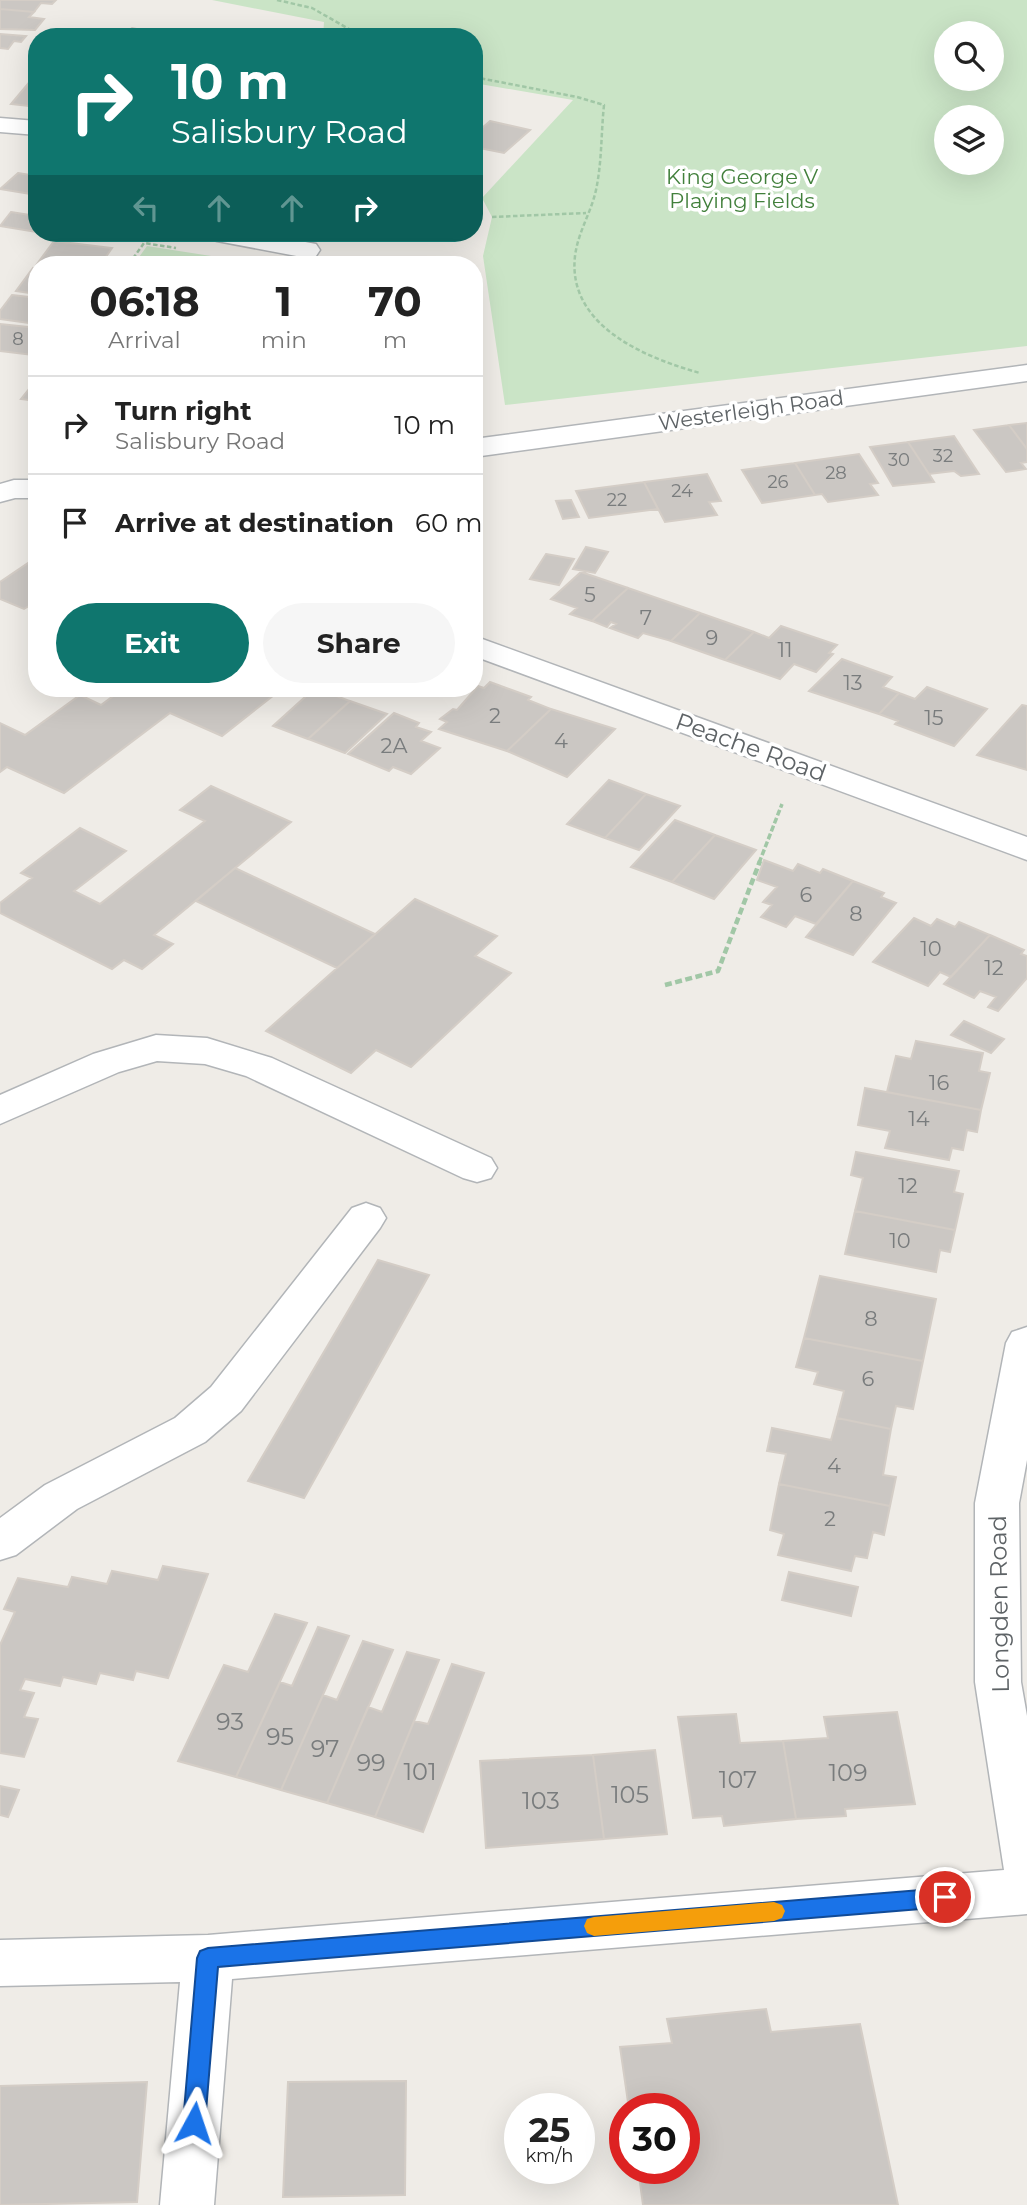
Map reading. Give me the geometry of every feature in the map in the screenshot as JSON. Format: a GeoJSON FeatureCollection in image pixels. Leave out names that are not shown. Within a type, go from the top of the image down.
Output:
{"type":"FeatureCollection","features":[{"type":"Feature","properties":{"kind":"street"},"geometry":{"type":"LineString","coordinates":[[0,125],[28,127]]}},
{"type":"Feature","properties":{"kind":"street"},"geometry":{"type":"LineString","coordinates":[[268,242],[309,249]]}},
{"type":"Feature","properties":{"kind":"street","name":"Westerleigh Road"},"geometry":{"type":"LineString","coordinates":[[483,447],[1027,373]]}},
{"type":"Feature","properties":{"kind":"street","name":"Peache Road"},"geometry":{"type":"LineString","coordinates":[[483,648],[1027,849]]}},
{"type":"Feature","properties":{"kind":"street"},"geometry":{"type":"LineString","coordinates":[[0,1111],[106,1063],[156,1048],[207,1051],[260,1067],[477,1168]]}},
{"type":"Feature","properties":{"kind":"street"},"geometry":{"type":"LineString","coordinates":[[0,1542],[61,1497],[190,1430],[226,1399],[366,1218]]}},
{"type":"Feature","properties":{"kind":"street","name":"Longden Road"},"geometry":{"type":"LineString","coordinates":[[1027,1343],[997,1503],[998,1682],[1027,1866]]}},
{"type":"Feature","properties":{"kind":"street"},"geometry":{"type":"LineString","coordinates":[[0,1963],[208,1958],[1027,1891]]}},
{"type":"Feature","properties":{"kind":"street"},"geometry":{"type":"LineString","coordinates":[[187,2205],[208,1958]]}},
{"type":"Feature","properties":{"kind":"path"},"geometry":{"type":"LineString","coordinates":[[277,0],[312,8],[347,28]]}},
{"type":"Feature","properties":{"kind":"path"},"geometry":{"type":"LineString","coordinates":[[483,79],[604,105],[600,164],[593,203],[586,213],[575,265],[582,299],[611,334],[655,361],[699,373],[712,373]]}},
{"type":"Feature","properties":{"kind":"path"},"geometry":{"type":"LineString","coordinates":[[492,217],[586,213]]}},
{"type":"Feature","properties":{"kind":"path"},"geometry":{"type":"LineString","coordinates":[[665,985],[718,971],[797,764]]}},
{"type":"Feature","properties":{"kind":"green space","name":"King George V Playing Fields"},"geometry":{"type":"Polygon","coordinates":[[[212,0],[1027,0],[1027,346],[505,405],[483,256],[492,217],[483,197],[573,100],[483,85],[483,28],[324,28],[324,22],[212,0]]]}},
{"type":"Feature","properties":{"kind":"green space"},"geometry":{"type":"Polygon","coordinates":[[[147,246],[211,256],[140,256],[147,246]]]}},
{"type":"Feature","properties":{"kind":"building"},"geometry":{"type":"Polygon","coordinates":[[[0,0],[56,0],[52,4],[41,3],[34,12],[0,9],[0,0]]]}},
{"type":"Feature","properties":{"kind":"building"},"geometry":{"type":"Polygon","coordinates":[[[0,9],[34,12],[29,17],[44,19],[37,28],[0,29],[0,9]]]}},
{"type":"Feature","properties":{"kind":"building"},"geometry":{"type":"Polygon","coordinates":[[[0,34],[26,36],[21,42],[14,41],[8,49],[0,48],[0,34]]]}},
{"type":"Feature","properties":{"kind":"building"},"geometry":{"type":"Polygon","coordinates":[[[28,84],[28,106],[11,104],[28,84]]]}},
{"type":"Feature","properties":{"kind":"building"},"geometry":{"type":"Polygon","coordinates":[[[490,121],[530,130],[504,153],[483,149],[483,127],[490,121]]]}},
{"type":"Feature","properties":{"kind":"building"},"geometry":{"type":"Polygon","coordinates":[[[18,173],[28,175],[28,194],[0,189],[18,173]]]}},
{"type":"Feature","properties":{"kind":"building"},"geometry":{"type":"Polygon","coordinates":[[[11,212],[28,215],[28,231],[0,226],[11,212]]]}},
{"type":"Feature","properties":{"kind":"building"},"geometry":{"type":"Polygon","coordinates":[[[53,242],[112,248],[106,256],[43,256],[53,242]]]}},
{"type":"Feature","properties":{"kind":"building"},"geometry":{"type":"Polygon","coordinates":[[[28,275],[28,293],[16,291],[28,275]]]}},
{"type":"Feature","properties":{"kind":"building"},"geometry":{"type":"Polygon","coordinates":[[[12,295],[28,297],[28,323],[0,319],[0,311],[12,295]]]}},
{"type":"Feature","properties":{"kind":"building"},"geometry":{"type":"Polygon","coordinates":[[[0,324],[28,327],[28,354],[0,351],[0,324]]]}},
{"type":"Feature","properties":{"kind":"building"},"geometry":{"type":"Polygon","coordinates":[[[28,390],[28,400],[21,399],[28,390]]]}},
{"type":"Feature","properties":{"kind":"building"},"geometry":{"type":"Polygon","coordinates":[[[1027,423],[1027,449],[1009,425],[1027,423]]]}},
{"type":"Feature","properties":{"kind":"building"},"geometry":{"type":"Polygon","coordinates":[[[1009,425],[1027,449],[1027,462],[1021,463],[1026,469],[1006,472],[974,430],[1009,425]]]}},
{"type":"Feature","properties":{"kind":"building"},"geometry":{"type":"Polygon","coordinates":[[[954,436],[979,474],[961,476],[954,471],[929,474],[908,442],[954,436]]]}},
{"type":"Feature","properties":{"kind":"building"},"geometry":{"type":"Polygon","coordinates":[[[908,442],[934,482],[893,486],[870,447],[908,442]]]}},
{"type":"Feature","properties":{"kind":"building"},"geometry":{"type":"Polygon","coordinates":[[[859,454],[878,483],[870,484],[878,495],[828,502],[822,494],[815,495],[795,463],[859,454]]]}},
{"type":"Feature","properties":{"kind":"building"},"geometry":{"type":"Polygon","coordinates":[[[795,463],[815,495],[762,503],[742,470],[795,463]]]}},
{"type":"Feature","properties":{"kind":"building"},"geometry":{"type":"Polygon","coordinates":[[[707,474],[721,501],[709,502],[717,515],[665,522],[644,482],[707,474]]]}},
{"type":"Feature","properties":{"kind":"building"},"geometry":{"type":"Polygon","coordinates":[[[644,482],[658,509],[589,518],[576,491],[644,482]]]}},
{"type":"Feature","properties":{"kind":"building"},"geometry":{"type":"Polygon","coordinates":[[[571,500],[579,517],[563,519],[556,501],[571,500]]]}},
{"type":"Feature","properties":{"kind":"building"},"geometry":{"type":"Polygon","coordinates":[[[586,547],[608,552],[595,573],[573,569],[586,547]]]}},
{"type":"Feature","properties":{"kind":"building"},"geometry":{"type":"Polygon","coordinates":[[[546,554],[574,559],[559,585],[530,579],[546,554]]]}},
{"type":"Feature","properties":{"kind":"building"},"geometry":{"type":"Polygon","coordinates":[[[28,563],[28,607],[24,609],[0,599],[0,582],[28,563]]]}},
{"type":"Feature","properties":{"kind":"building"},"geometry":{"type":"Polygon","coordinates":[[[581,572],[628,588],[592,621],[570,614],[577,608],[551,599],[581,572]]]}},
{"type":"Feature","properties":{"kind":"building"},"geometry":{"type":"Polygon","coordinates":[[[628,588],[700,613],[671,641],[643,633],[638,638],[610,628],[616,624],[611,622],[607,627],[592,621],[628,588]]]}},
{"type":"Feature","properties":{"kind":"building"},"geometry":{"type":"Polygon","coordinates":[[[700,613],[754,632],[725,660],[671,641],[700,613]]]}},
{"type":"Feature","properties":{"kind":"building"},"geometry":{"type":"Polygon","coordinates":[[[781,626],[837,645],[829,653],[833,654],[816,672],[794,664],[780,679],[725,660],[754,632],[769,638],[781,626]]]}},
{"type":"Feature","properties":{"kind":"building"},"geometry":{"type":"Polygon","coordinates":[[[842,659],[892,677],[883,687],[899,693],[879,714],[809,691],[842,659]]]}},
{"type":"Feature","properties":{"kind":"building"},"geometry":{"type":"Polygon","coordinates":[[[490,682],[531,697],[528,700],[551,709],[507,751],[439,729],[447,722],[440,719],[453,709],[457,710],[468,697],[483,697],[484,688],[490,682]]]}},
{"type":"Feature","properties":{"kind":"building"},"geometry":{"type":"Polygon","coordinates":[[[927,687],[987,709],[954,746],[895,724],[898,721],[879,714],[899,693],[915,699],[927,687]]]}},
{"type":"Feature","properties":{"kind":"building"},"geometry":{"type":"Polygon","coordinates":[[[77,697],[84,697],[101,705],[112,697],[272,697],[222,736],[170,713],[64,793],[7,767],[0,772],[0,723],[25,735],[77,697]]]}},
{"type":"Feature","properties":{"kind":"building"},"geometry":{"type":"Polygon","coordinates":[[[305,697],[339,697],[350,701],[308,739],[273,726],[305,697]]]}},
{"type":"Feature","properties":{"kind":"building"},"geometry":{"type":"Polygon","coordinates":[[[350,701],[387,714],[345,753],[308,739],[350,701]]]}},
{"type":"Feature","properties":{"kind":"building"},"geometry":{"type":"Polygon","coordinates":[[[1022,705],[1027,706],[1027,770],[977,755],[1022,705]]]}},
{"type":"Feature","properties":{"kind":"building"},"geometry":{"type":"Polygon","coordinates":[[[551,709],[615,729],[567,777],[507,751],[551,709]]]}},
{"type":"Feature","properties":{"kind":"building"},"geometry":{"type":"Polygon","coordinates":[[[394,713],[419,723],[416,727],[431,732],[421,741],[440,748],[411,774],[393,767],[389,771],[348,754],[394,713]]]}},
{"type":"Feature","properties":{"kind":"building"},"geometry":{"type":"Polygon","coordinates":[[[609,780],[646,794],[605,838],[567,824],[609,780]]]}},
{"type":"Feature","properties":{"kind":"building"},"geometry":{"type":"Polygon","coordinates":[[[211,786],[291,822],[154,935],[173,944],[142,969],[124,960],[112,969],[0,913],[0,903],[32,878],[21,873],[80,828],[126,851],[74,891],[100,904],[205,821],[180,810],[211,786]]]}},
{"type":"Feature","properties":{"kind":"building"},"geometry":{"type":"Polygon","coordinates":[[[646,794],[680,806],[639,850],[605,838],[646,794]]]}},
{"type":"Feature","properties":{"kind":"building"},"geometry":{"type":"Polygon","coordinates":[[[675,820],[715,835],[672,882],[631,867],[675,820]]]}},
{"type":"Feature","properties":{"kind":"building"},"geometry":{"type":"Polygon","coordinates":[[[715,835],[756,850],[714,899],[672,882],[715,835]]]}},
{"type":"Feature","properties":{"kind":"building"},"geometry":{"type":"Polygon","coordinates":[[[764,860],[793,871],[798,864],[820,873],[823,869],[853,881],[816,924],[795,916],[786,927],[761,917],[772,905],[763,902],[777,887],[757,880],[764,860]]]}},
{"type":"Feature","properties":{"kind":"building"},"geometry":{"type":"Polygon","coordinates":[[[235,868],[375,934],[337,968],[196,901],[235,868]]]}},
{"type":"Feature","properties":{"kind":"building"},"geometry":{"type":"Polygon","coordinates":[[[853,881],[884,893],[881,897],[896,903],[853,955],[806,937],[853,881]]]}},
{"type":"Feature","properties":{"kind":"building"},"geometry":{"type":"Polygon","coordinates":[[[415,899],[497,936],[475,956],[511,973],[411,1067],[376,1050],[351,1073],[266,1031],[415,899]]]}},
{"type":"Feature","properties":{"kind":"building"},"geometry":{"type":"Polygon","coordinates":[[[914,918],[931,926],[937,919],[955,927],[959,922],[990,935],[951,977],[940,972],[928,986],[873,962],[914,918]]]}},
{"type":"Feature","properties":{"kind":"building"},"geometry":{"type":"Polygon","coordinates":[[[990,935],[1024,950],[1021,954],[1027,956],[1027,978],[998,1011],[988,1007],[996,997],[980,991],[974,998],[944,984],[990,935]]]}},
{"type":"Feature","properties":{"kind":"building"},"geometry":{"type":"Polygon","coordinates":[[[964,1021],[1004,1039],[991,1053],[951,1035],[964,1021]]]}},
{"type":"Feature","properties":{"kind":"building"},"geometry":{"type":"Polygon","coordinates":[[[916,1041],[983,1053],[979,1071],[990,1073],[981,1110],[887,1092],[896,1056],[911,1059],[916,1041]]]}},
{"type":"Feature","properties":{"kind":"building"},"geometry":{"type":"Polygon","coordinates":[[[865,1088],[981,1110],[977,1132],[967,1130],[963,1150],[952,1148],[949,1160],[885,1148],[890,1131],[858,1125],[865,1088]]]}},
{"type":"Feature","properties":{"kind":"building"},"geometry":{"type":"Polygon","coordinates":[[[856,1152],[959,1171],[954,1192],[963,1194],[955,1230],[855,1211],[863,1178],[851,1175],[856,1152]]]}},
{"type":"Feature","properties":{"kind":"building"},"geometry":{"type":"Polygon","coordinates":[[[855,1211],[955,1230],[950,1252],[940,1250],[936,1272],[845,1254],[855,1211]]]}},
{"type":"Feature","properties":{"kind":"building"},"geometry":{"type":"Polygon","coordinates":[[[378,1260],[429,1275],[304,1498],[248,1481],[378,1260]]]}},
{"type":"Feature","properties":{"kind":"building"},"geometry":{"type":"Polygon","coordinates":[[[820,1276],[936,1299],[923,1361],[804,1338],[820,1276]]]}},
{"type":"Feature","properties":{"kind":"building"},"geometry":{"type":"Polygon","coordinates":[[[804,1338],[923,1361],[913,1409],[896,1406],[891,1429],[837,1418],[844,1391],[814,1384],[818,1372],[796,1367],[804,1338]]]}},
{"type":"Feature","properties":{"kind":"building"},"geometry":{"type":"Polygon","coordinates":[[[837,1418],[891,1429],[883,1475],[896,1477],[890,1506],[779,1484],[786,1454],[767,1451],[772,1428],[831,1440],[837,1418]]]}},
{"type":"Feature","properties":{"kind":"building"},"geometry":{"type":"Polygon","coordinates":[[[779,1484],[890,1506],[884,1535],[873,1532],[867,1558],[855,1556],[851,1571],[778,1555],[784,1534],[770,1530],[779,1484]]]}},
{"type":"Feature","properties":{"kind":"building"},"geometry":{"type":"Polygon","coordinates":[[[163,1566],[208,1574],[168,1678],[136,1671],[133,1680],[100,1673],[96,1684],[63,1677],[60,1686],[25,1679],[20,1690],[34,1693],[24,1717],[38,1719],[24,1757],[0,1753],[0,1645],[15,1612],[4,1609],[18,1578],[68,1587],[72,1577],[107,1584],[112,1571],[158,1580],[163,1566]]]}},
{"type":"Feature","properties":{"kind":"building"},"geometry":{"type":"Polygon","coordinates":[[[789,1572],[858,1587],[851,1616],[782,1600],[789,1572]]]}},
{"type":"Feature","properties":{"kind":"building"},"geometry":{"type":"Polygon","coordinates":[[[275,1614],[307,1623],[236,1777],[178,1761],[224,1665],[248,1672],[275,1614]]]}},
{"type":"Feature","properties":{"kind":"building"},"geometry":{"type":"Polygon","coordinates":[[[318,1627],[349,1636],[281,1790],[236,1777],[280,1682],[292,1686],[318,1627]]]}},
{"type":"Feature","properties":{"kind":"building"},"geometry":{"type":"Polygon","coordinates":[[[363,1641],[393,1650],[327,1803],[281,1790],[323,1695],[337,1700],[363,1641]]]}},
{"type":"Feature","properties":{"kind":"building"},"geometry":{"type":"Polygon","coordinates":[[[407,1652],[439,1660],[375,1817],[327,1803],[368,1707],[382,1712],[407,1652]]]}},
{"type":"Feature","properties":{"kind":"building"},"geometry":{"type":"Polygon","coordinates":[[[452,1664],[484,1673],[423,1832],[375,1817],[414,1721],[428,1724],[452,1664]]]}},
{"type":"Feature","properties":{"kind":"building"},"geometry":{"type":"Polygon","coordinates":[[[897,1712],[915,1804],[845,1809],[846,1816],[796,1819],[783,1741],[828,1738],[824,1717],[897,1712]]]}},
{"type":"Feature","properties":{"kind":"building"},"geometry":{"type":"Polygon","coordinates":[[[736,1714],[740,1743],[783,1741],[796,1819],[724,1826],[722,1816],[693,1818],[678,1717],[736,1714]]]}},
{"type":"Feature","properties":{"kind":"building"},"geometry":{"type":"Polygon","coordinates":[[[655,1750],[667,1834],[604,1839],[593,1755],[655,1750]]]}},
{"type":"Feature","properties":{"kind":"building"},"geometry":{"type":"Polygon","coordinates":[[[593,1755],[604,1839],[486,1848],[480,1761],[593,1755]]]}},
{"type":"Feature","properties":{"kind":"building"},"geometry":{"type":"Polygon","coordinates":[[[0,1786],[19,1790],[8,1817],[0,1815],[0,1786]]]}},
{"type":"Feature","properties":{"kind":"building"},"geometry":{"type":"Polygon","coordinates":[[[766,2009],[771,2032],[860,2024],[898,2205],[643,2205],[640,2184],[700,2184],[700,2093],[627,2093],[620,2047],[672,2043],[667,2019],[766,2009]]]}},
{"type":"Feature","properties":{"kind":"building"},"geometry":{"type":"Polygon","coordinates":[[[406,2081],[405,2195],[283,2197],[288,2082],[406,2081]]]}},
{"type":"Feature","properties":{"kind":"building"},"geometry":{"type":"Polygon","coordinates":[[[147,2082],[137,2202],[0,2205],[0,2086],[147,2082]]]}},
{"type":"Feature","properties":{"kind":"slow traffic"},"geometry":{"type":"LineString","coordinates":[[594,1926],[774,1911]]}},
{"type":"Feature","properties":{"kind":"route"},"geometry":{"type":"LineString","coordinates":[[194,2123],[208,1958],[945,1897]]}}]}
